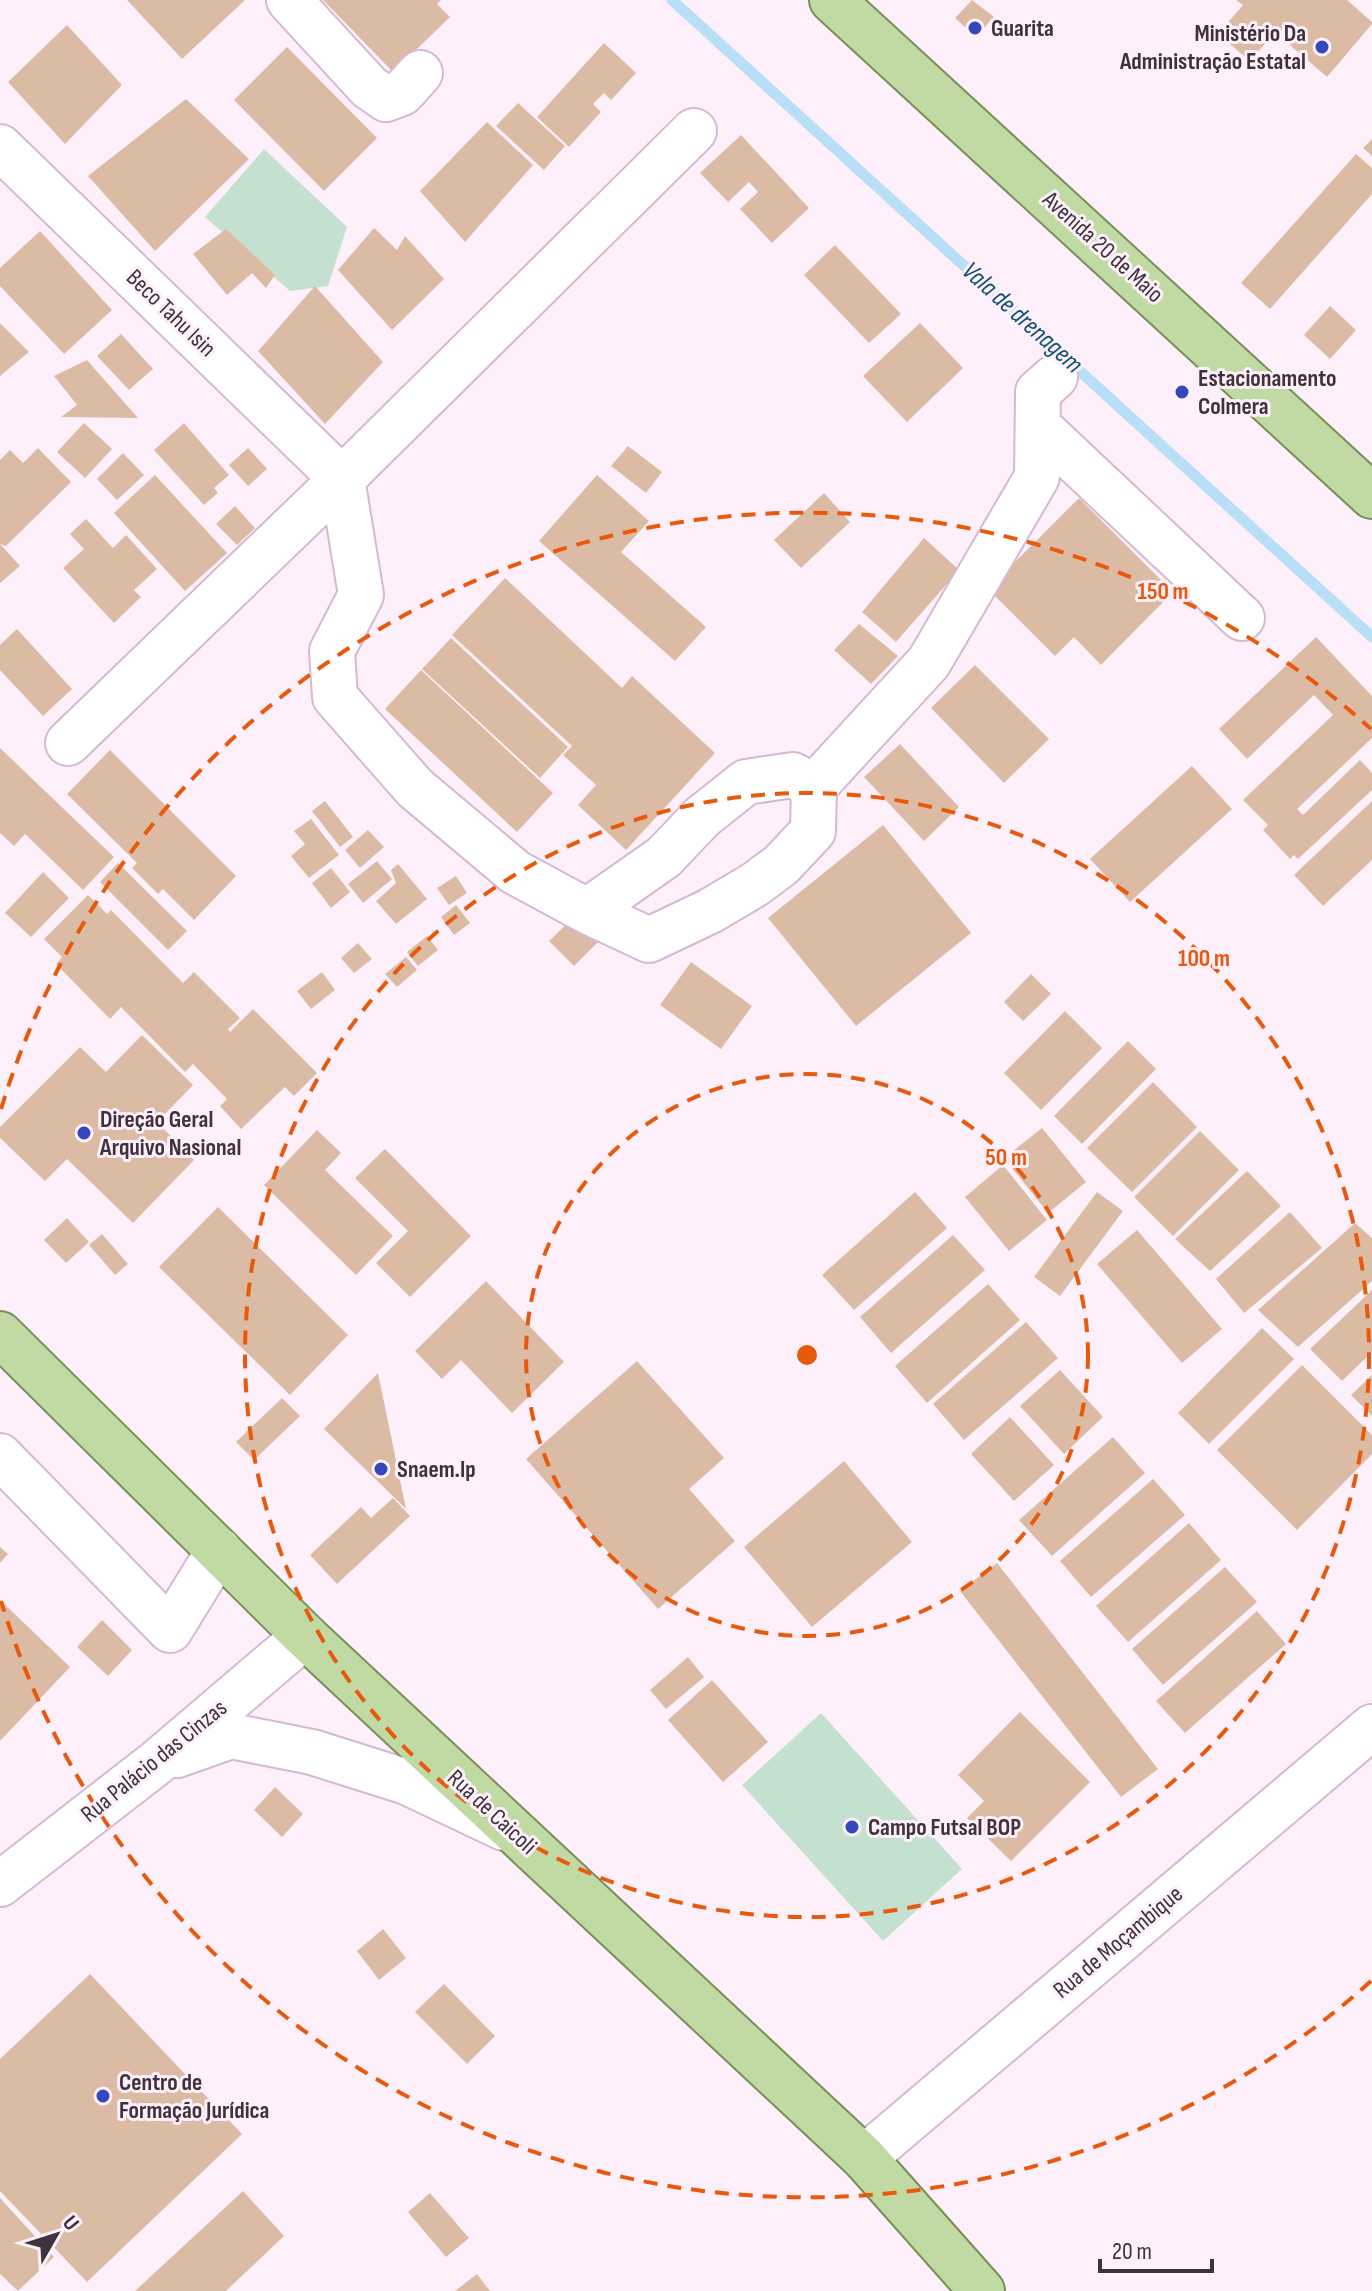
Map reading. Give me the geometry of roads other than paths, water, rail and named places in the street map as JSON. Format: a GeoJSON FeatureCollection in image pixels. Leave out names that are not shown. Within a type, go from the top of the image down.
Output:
{"type":"FeatureCollection","features":[{"type":"Feature","properties":{"kind":"main road","name":"Avenida 20 de Maio"},"geometry":{"type":"LineString","coordinates":[[832,0],[1372,496]]}},
{"type":"Feature","properties":{"kind":"main road","name":"Rua de Caicoli"},"geometry":{"type":"LineString","coordinates":[[0,1334],[305,1636],[864,2158],[982,2291]]}},
{"type":"Feature","properties":{"kind":"street"},"geometry":{"type":"LineString","coordinates":[[289,0],[369,87],[386,99],[402,93],[420,73]]}},
{"type":"Feature","properties":{"kind":"street"},"geometry":{"type":"LineString","coordinates":[[68,743],[342,479],[694,131]]}},
{"type":"Feature","properties":{"kind":"street","name":"Beco Tahu Isin"},"geometry":{"type":"LineString","coordinates":[[0,147],[342,479]]}},
{"type":"Feature","properties":{"kind":"street"},"geometry":{"type":"LineString","coordinates":[[342,479],[361,595],[332,651],[335,697],[426,797],[515,872],[649,940],[710,911],[781,865],[813,831],[814,787],[929,662],[1037,477],[1038,392],[1055,377]]}},
{"type":"Feature","properties":{"kind":"street"},"geometry":{"type":"LineString","coordinates":[[1038,426],[1242,618]]}},
{"type":"Feature","properties":{"kind":"street"},"geometry":{"type":"LineString","coordinates":[[587,911],[664,857],[702,817],[746,782],[793,775],[814,787]]}},
{"type":"Feature","properties":{"kind":"street"},"geometry":{"type":"LineString","coordinates":[[0,1456],[170,1630],[219,1550]]}},
{"type":"Feature","properties":{"kind":"street","name":"Rua Palácio das Cinzas"},"geometry":{"type":"LineString","coordinates":[[0,1884],[156,1763],[305,1636]]}},
{"type":"Feature","properties":{"kind":"street","name":"Rua de Moçambique"},"geometry":{"type":"LineString","coordinates":[[864,2158],[1372,1727]]}},
{"type":"Feature","properties":{"kind":"street"},"geometry":{"type":"LineString","coordinates":[[156,1763],[231,1736],[312,1752],[407,1782],[514,1833]]}},
{"type":"Feature","properties":{"kind":"waterway","name":"Vala de drenagem"},"geometry":{"type":"LineString","coordinates":[[672,0],[1372,637]]}},
{"type":"Feature","properties":{"kind":"place","name":"Guarita"},"geometry":{"type":"Point","coordinates":[975,28]}},
{"type":"Feature","properties":{"kind":"place","name":"Ministério Da Administração Estatal"},"geometry":{"type":"Point","coordinates":[1322,47]}},
{"type":"Feature","properties":{"kind":"place","name":"Estacionamento Colmera"},"geometry":{"type":"Point","coordinates":[1182,392]}},
{"type":"Feature","properties":{"kind":"place","name":"Direção Geral Arquivo Nasional"},"geometry":{"type":"Point","coordinates":[84,1133]}},
{"type":"Feature","properties":{"kind":"place","name":"Snaem.Ip"},"geometry":{"type":"Point","coordinates":[381,1469]}},
{"type":"Feature","properties":{"kind":"place","name":"Campo Futsal BOP"},"geometry":{"type":"Point","coordinates":[852,1827]}},
{"type":"Feature","properties":{"kind":"place","name":"Centro de Formação Jurídica"},"geometry":{"type":"Point","coordinates":[103,2096]}}]}
